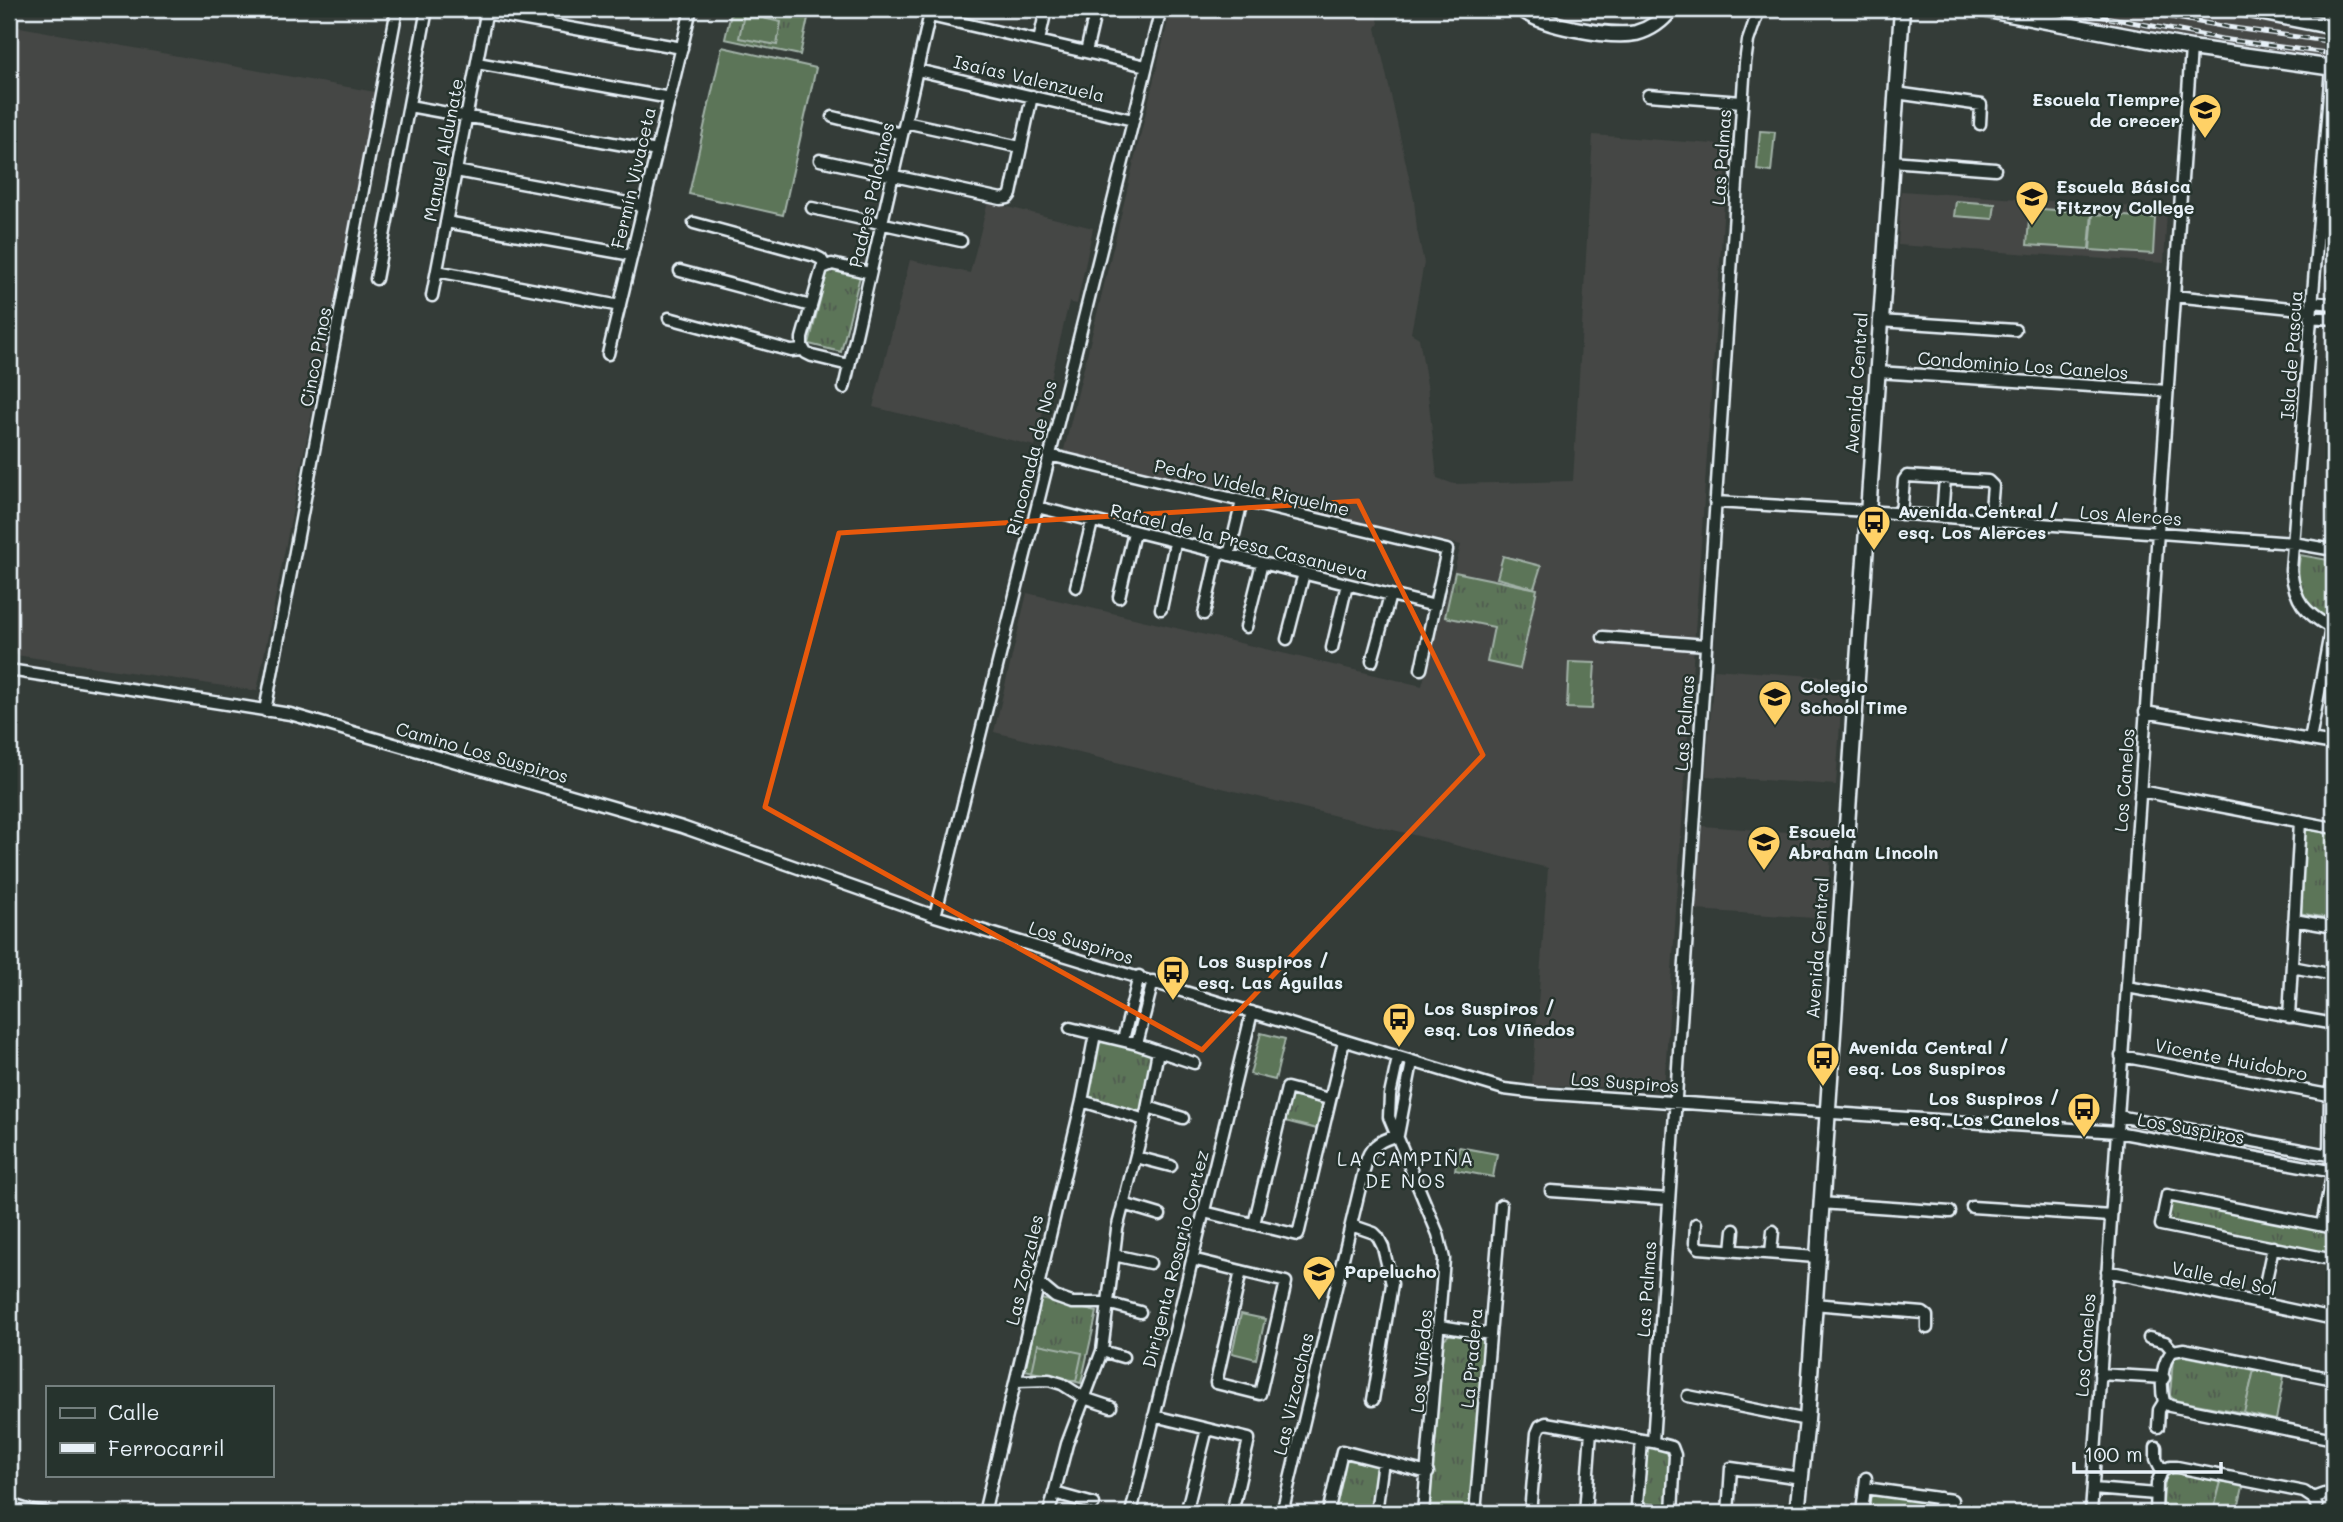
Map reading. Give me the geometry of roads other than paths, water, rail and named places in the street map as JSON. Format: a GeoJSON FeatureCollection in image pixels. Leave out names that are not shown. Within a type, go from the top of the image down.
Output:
{"type":"FeatureCollection","features":[{"type":"Feature","properties":{"kind":"street","name":"Cinco Pinos"},"geometry":{"type":"LineString","coordinates":[[265,710],[397,9]]}},
{"type":"Feature","properties":{"kind":"street"},"geometry":{"type":"LineString","coordinates":[[376,279],[427,9]]}},
{"type":"Feature","properties":{"kind":"street","name":"Fermín Vivaceta"},"geometry":{"type":"LineString","coordinates":[[608,354],[691,9]]}},
{"type":"Feature","properties":{"kind":"street"},"geometry":{"type":"LineString","coordinates":[[1039,41],[1046,9]]}},
{"type":"Feature","properties":{"kind":"street"},"geometry":{"type":"LineString","coordinates":[[1086,52],[1096,9]]}},
{"type":"Feature","properties":{"kind":"street","name":"Rinconada de Nos"},"geometry":{"type":"LineString","coordinates":[[935,916],[1161,9]]}},
{"type":"Feature","properties":{"kind":"street"},"geometry":{"type":"LineString","coordinates":[[1522,9],[1545,22],[1620,34],[1648,29],[1661,21],[1671,9]]}},
{"type":"Feature","properties":{"kind":"street","name":"Las Palmas"},"geometry":{"type":"LineString","coordinates":[[1672,1513],[1643,1510],[1637,1505],[1647,1441],[1669,1199],[1746,51],[1759,9]]}},
{"type":"Feature","properties":{"kind":"street","name":"Avenida Central"},"geometry":{"type":"LineString","coordinates":[[1797,1513],[1807,1420],[1902,9]]}},
{"type":"Feature","properties":{"kind":"street"},"geometry":{"type":"LineString","coordinates":[[1982,9],[2192,48],[2333,68]]}},
{"type":"Feature","properties":{"kind":"street"},"geometry":{"type":"LineString","coordinates":[[2244,9],[2334,22]]}},
{"type":"Feature","properties":{"kind":"street"},"geometry":{"type":"LineString","coordinates":[[2268,9],[2334,22]]}},
{"type":"Feature","properties":{"kind":"street"},"geometry":{"type":"LineString","coordinates":[[486,11],[682,48]]}},
{"type":"Feature","properties":{"kind":"street","name":"Manuel Aldunate"},"geometry":{"type":"LineString","coordinates":[[432,296],[486,11]]}},
{"type":"Feature","properties":{"kind":"street"},"geometry":{"type":"LineString","coordinates":[[930,12],[1146,66]]}},
{"type":"Feature","properties":{"kind":"street","name":"Padres Palotinos"},"geometry":{"type":"LineString","coordinates":[[844,388],[930,12]]}},
{"type":"Feature","properties":{"kind":"street","name":"Los Canelos"},"geometry":{"type":"LineString","coordinates":[[2091,1513],[2192,48]]}},
{"type":"Feature","properties":{"kind":"street"},"geometry":{"type":"LineString","coordinates":[[477,63],[670,98]]}},
{"type":"Feature","properties":{"kind":"street","name":"Isla de Pascua"},"geometry":{"type":"LineString","coordinates":[[2332,628],[2308,612],[2300,603],[2293,591],[2291,570],[2333,68]]}},
{"type":"Feature","properties":{"kind":"street","name":"Isaías Valenzuela"},"geometry":{"type":"LineString","coordinates":[[917,70],[1133,120]]}},
{"type":"Feature","properties":{"kind":"street"},"geometry":{"type":"LineString","coordinates":[[1896,93],[1981,105],[1980,124]]}},
{"type":"Feature","properties":{"kind":"street"},"geometry":{"type":"LineString","coordinates":[[1648,95],[1742,102]]}},
{"type":"Feature","properties":{"kind":"street"},"geometry":{"type":"LineString","coordinates":[[820,160],[1001,199],[1008,198],[1032,96]]}},
{"type":"Feature","properties":{"kind":"street"},"geometry":{"type":"LineString","coordinates":[[409,106],[657,152]]}},
{"type":"Feature","properties":{"kind":"street"},"geometry":{"type":"LineString","coordinates":[[833,117],[902,134]]}},
{"type":"Feature","properties":{"kind":"street"},"geometry":{"type":"LineString","coordinates":[[905,122],[1020,147]]}},
{"type":"Feature","properties":{"kind":"street"},"geometry":{"type":"LineString","coordinates":[[1891,161],[1996,169]]}},
{"type":"Feature","properties":{"kind":"street"},"geometry":{"type":"LineString","coordinates":[[456,171],[644,206]]}},
{"type":"Feature","properties":{"kind":"street"},"geometry":{"type":"LineString","coordinates":[[812,208],[961,241]]}},
{"type":"Feature","properties":{"kind":"street"},"geometry":{"type":"LineString","coordinates":[[446,222],[632,255]]}},
{"type":"Feature","properties":{"kind":"street"},"geometry":{"type":"LineString","coordinates":[[694,223],[815,256],[825,265]]}},
{"type":"Feature","properties":{"kind":"street"},"geometry":{"type":"LineString","coordinates":[[825,265],[836,264],[870,273]]}},
{"type":"Feature","properties":{"kind":"street"},"geometry":{"type":"LineString","coordinates":[[803,350],[801,342],[819,274],[825,265]]}},
{"type":"Feature","properties":{"kind":"street"},"geometry":{"type":"LineString","coordinates":[[437,271],[620,306]]}},
{"type":"Feature","properties":{"kind":"street"},"geometry":{"type":"LineString","coordinates":[[680,271],[811,306]]}},
{"type":"Feature","properties":{"kind":"street"},"geometry":{"type":"LineString","coordinates":[[2174,296],[2311,309],[2334,304]]}},
{"type":"Feature","properties":{"kind":"street"},"geometry":{"type":"LineString","coordinates":[[2311,309],[2334,319]]}},
{"type":"Feature","properties":{"kind":"street"},"geometry":{"type":"LineString","coordinates":[[669,318],[790,351],[803,350],[812,356],[849,365]]}},
{"type":"Feature","properties":{"kind":"street"},"geometry":{"type":"LineString","coordinates":[[1880,321],[2015,330]]}},
{"type":"Feature","properties":{"kind":"street","name":"Condominio Los Canelos"},"geometry":{"type":"LineString","coordinates":[[1877,373],[2167,391]]}},
{"type":"Feature","properties":{"kind":"street","name":"Pedro Videla Riquelme"},"geometry":{"type":"LineString","coordinates":[[1049,455],[1447,550],[1435,606]]}},
{"type":"Feature","properties":{"kind":"street"},"geometry":{"type":"LineString","coordinates":[[1901,514],[1906,477],[1945,478],[1992,482],[1990,521]]}},
{"type":"Feature","properties":{"kind":"street"},"geometry":{"type":"LineString","coordinates":[[1942,517],[1945,478]]}},
{"type":"Feature","properties":{"kind":"street"},"geometry":{"type":"LineString","coordinates":[[1204,614],[1242,501]]}},
{"type":"Feature","properties":{"kind":"street","name":"Los Alerces"},"geometry":{"type":"LineString","coordinates":[[1715,502],[2293,543],[2334,550]]}},
{"type":"Feature","properties":{"kind":"street","name":"Rafael de la Presa Casanueva"},"geometry":{"type":"LineString","coordinates":[[1037,507],[1435,606]]}},
{"type":"Feature","properties":{"kind":"street"},"geometry":{"type":"LineString","coordinates":[[1076,587],[1092,522]]}},
{"type":"Feature","properties":{"kind":"street"},"geometry":{"type":"LineString","coordinates":[[1119,597],[1134,533]]}},
{"type":"Feature","properties":{"kind":"street"},"geometry":{"type":"LineString","coordinates":[[1161,609],[1175,543]]}},
{"type":"Feature","properties":{"kind":"street"},"geometry":{"type":"LineString","coordinates":[[1246,627],[1262,563]]}},
{"type":"Feature","properties":{"kind":"street"},"geometry":{"type":"LineString","coordinates":[[1287,639],[1304,573]]}},
{"type":"Feature","properties":{"kind":"street"},"geometry":{"type":"LineString","coordinates":[[1332,648],[1347,584]]}},
{"type":"Feature","properties":{"kind":"street"},"geometry":{"type":"LineString","coordinates":[[1372,661],[1390,595]]}},
{"type":"Feature","properties":{"kind":"street"},"geometry":{"type":"LineString","coordinates":[[1421,669],[1435,606]]}},
{"type":"Feature","properties":{"kind":"street"},"geometry":{"type":"LineString","coordinates":[[2310,740],[2332,628]]}},
{"type":"Feature","properties":{"kind":"street"},"geometry":{"type":"LineString","coordinates":[[1603,637],[1706,645]]}},
{"type":"Feature","properties":{"kind":"street","name":"Camino Los Suspiros"},"geometry":{"type":"LineString","coordinates":[[9,670],[290,714],[682,827],[935,916]]}},
{"type":"Feature","properties":{"kind":"street"},"geometry":{"type":"LineString","coordinates":[[2145,712],[2334,744]]}},
{"type":"Feature","properties":{"kind":"street"},"geometry":{"type":"LineString","coordinates":[[2140,791],[2334,828]]}},
{"type":"Feature","properties":{"kind":"street"},"geometry":{"type":"LineString","coordinates":[[2289,1017],[2300,821]]}},
{"type":"Feature","properties":{"kind":"street","name":"Los Suspiros"},"geometry":{"type":"LineString","coordinates":[[935,916],[1139,976],[1487,1085],[1521,1092],[2117,1132],[2333,1171]]}},
{"type":"Feature","properties":{"kind":"street"},"geometry":{"type":"LineString","coordinates":[[2294,919],[2334,926]]}},
{"type":"Feature","properties":{"kind":"street"},"geometry":{"type":"LineString","coordinates":[[2292,967],[2334,975]]}},
{"type":"Feature","properties":{"kind":"street"},"geometry":{"type":"LineString","coordinates":[[1123,1040],[1139,976]]}},
{"type":"Feature","properties":{"kind":"street"},"geometry":{"type":"LineString","coordinates":[[1137,1044],[1153,981]]}},
{"type":"Feature","properties":{"kind":"street"},"geometry":{"type":"LineString","coordinates":[[2127,987],[2334,1024]]}},
{"type":"Feature","properties":{"kind":"street","name":"Dirigenta Rosario Cortez"},"geometry":{"type":"LineString","coordinates":[[1131,1513],[1252,1012]]}},
{"type":"Feature","properties":{"kind":"street"},"geometry":{"type":"LineString","coordinates":[[1070,1028],[1123,1040],[1194,1063]]}},
{"type":"Feature","properties":{"kind":"street","name":"Las Zorzales"},"geometry":{"type":"LineString","coordinates":[[984,1513],[1082,1101],[1095,1034]]}},
{"type":"Feature","properties":{"kind":"street"},"geometry":{"type":"LineString","coordinates":[[1204,1212],[1298,1235],[1344,1041]]}},
{"type":"Feature","properties":{"kind":"street"},"geometry":{"type":"LineString","coordinates":[[1049,1513],[1067,1444],[1102,1351],[1123,1204],[1148,1107],[1158,1051]]}},
{"type":"Feature","properties":{"kind":"street","name":"Vicente Huidobro"},"geometry":{"type":"LineString","coordinates":[[2121,1056],[2332,1095]]}},
{"type":"Feature","properties":{"kind":"street","name":"Los Viñedos"},"geometry":{"type":"LineString","coordinates":[[1398,1058],[1388,1109],[1389,1117],[1441,1243],[1444,1259],[1423,1513]]}},
{"type":"Feature","properties":{"kind":"street"},"geometry":{"type":"LineString","coordinates":[[1398,1135],[1412,1062]]}},
{"type":"Feature","properties":{"kind":"street"},"geometry":{"type":"LineString","coordinates":[[2322,1225],[2333,1171],[2334,1070]]}},
{"type":"Feature","properties":{"kind":"street"},"geometry":{"type":"LineString","coordinates":[[1254,1224],[1287,1088],[1329,1099]]}},
{"type":"Feature","properties":{"kind":"street"},"geometry":{"type":"LineString","coordinates":[[1082,1101],[1145,1119]]}},
{"type":"Feature","properties":{"kind":"street"},"geometry":{"type":"LineString","coordinates":[[1148,1107],[1183,1118]]}},
{"type":"Feature","properties":{"kind":"street","name":"Los Suspiros"},"geometry":{"type":"LineString","coordinates":[[2118,1116],[2332,1156]]}},
{"type":"Feature","properties":{"kind":"street","name":"Las Vizcachas"},"geometry":{"type":"LineString","coordinates":[[1282,1513],[1371,1148],[1398,1135]]}},
{"type":"Feature","properties":{"kind":"street"},"geometry":{"type":"LineString","coordinates":[[1136,1157],[1171,1166]]}},
{"type":"Feature","properties":{"kind":"street"},"geometry":{"type":"LineString","coordinates":[[1551,1191],[1669,1199]]}},
{"type":"Feature","properties":{"kind":"street"},"geometry":{"type":"LineString","coordinates":[[2334,1228],[2167,1195],[2161,1225],[2334,1260]]}},
{"type":"Feature","properties":{"kind":"street"},"geometry":{"type":"LineString","coordinates":[[1820,1203],[1950,1212]]}},
{"type":"Feature","properties":{"kind":"street"},"geometry":{"type":"LineString","coordinates":[[1123,1204],[1160,1215]]}},
{"type":"Feature","properties":{"kind":"street","name":"La Pradera"},"geometry":{"type":"LineString","coordinates":[[1475,1513],[1501,1205]]}},
{"type":"Feature","properties":{"kind":"street"},"geometry":{"type":"LineString","coordinates":[[1972,1207],[2111,1216]]}},
{"type":"Feature","properties":{"kind":"street"},"geometry":{"type":"LineString","coordinates":[[1696,1224],[1696,1246],[1816,1256]]}},
{"type":"Feature","properties":{"kind":"street"},"geometry":{"type":"LineString","coordinates":[[1351,1225],[1378,1237],[1392,1284],[1373,1400]]}},
{"type":"Feature","properties":{"kind":"street"},"geometry":{"type":"LineString","coordinates":[[1732,1250],[1734,1230]]}},
{"type":"Feature","properties":{"kind":"street"},"geometry":{"type":"LineString","coordinates":[[1771,1253],[1773,1231]]}},
{"type":"Feature","properties":{"kind":"street"},"geometry":{"type":"LineString","coordinates":[[2261,1303],[2273,1247]]}},
{"type":"Feature","properties":{"kind":"street"},"geometry":{"type":"LineString","coordinates":[[1114,1255],[1150,1263]]}},
{"type":"Feature","properties":{"kind":"street"},"geometry":{"type":"LineString","coordinates":[[1192,1259],[1286,1282],[1260,1394],[1216,1383],[1241,1271]]}},
{"type":"Feature","properties":{"kind":"street","name":"Valle del Sol"},"geometry":{"type":"LineString","coordinates":[[2107,1271],[2334,1318]]}},
{"type":"Feature","properties":{"kind":"street"},"geometry":{"type":"LineString","coordinates":[[1037,1282],[1050,1294],[1067,1302],[1107,1303],[1140,1312]]}},
{"type":"Feature","properties":{"kind":"street"},"geometry":{"type":"LineString","coordinates":[[1813,1304],[1923,1312],[1927,1316],[1927,1328]]}},
{"type":"Feature","properties":{"kind":"street"},"geometry":{"type":"LineString","coordinates":[[1440,1326],[1490,1334]]}},
{"type":"Feature","properties":{"kind":"street"},"geometry":{"type":"LineString","coordinates":[[2149,1338],[2165,1342],[2173,1351]]}},
{"type":"Feature","properties":{"kind":"street"},"geometry":{"type":"LineString","coordinates":[[2158,1427],[2160,1406],[2164,1402],[2165,1361],[2173,1351],[2184,1349],[2334,1379]]}},
{"type":"Feature","properties":{"kind":"street"},"geometry":{"type":"LineString","coordinates":[[1102,1351],[1123,1357]]}},
{"type":"Feature","properties":{"kind":"street"},"geometry":{"type":"LineString","coordinates":[[2100,1374],[2164,1378]]}},
{"type":"Feature","properties":{"kind":"street"},"geometry":{"type":"LineString","coordinates":[[1016,1381],[1049,1380],[1062,1384],[1084,1398],[1111,1407]]}},
{"type":"Feature","properties":{"kind":"street"},"geometry":{"type":"LineString","coordinates":[[1688,1396],[1807,1420]]}},
{"type":"Feature","properties":{"kind":"street"},"geometry":{"type":"LineString","coordinates":[[2164,1402],[2170,1406],[2334,1439]]}},
{"type":"Feature","properties":{"kind":"street"},"geometry":{"type":"LineString","coordinates":[[1154,1416],[1249,1439],[1232,1513]]}},
{"type":"Feature","properties":{"kind":"street"},"geometry":{"type":"LineString","coordinates":[[1530,1513],[1537,1433],[1540,1426],[1546,1423],[1668,1445],[1675,1452],[1672,1513]]}},
{"type":"Feature","properties":{"kind":"street"},"geometry":{"type":"LineString","coordinates":[[1186,1513],[1207,1429]]}},
{"type":"Feature","properties":{"kind":"street"},"geometry":{"type":"LineString","coordinates":[[1585,1513],[1591,1431]]}},
{"type":"Feature","properties":{"kind":"street"},"geometry":{"type":"LineString","coordinates":[[2156,1447],[2162,1471]]}},
{"type":"Feature","properties":{"kind":"street"},"geometry":{"type":"LineString","coordinates":[[1328,1513],[1342,1451],[1428,1473]]}},
{"type":"Feature","properties":{"kind":"street"},"geometry":{"type":"LineString","coordinates":[[1376,1513],[1382,1461]]}},
{"type":"Feature","properties":{"kind":"street"},"geometry":{"type":"LineString","coordinates":[[2156,1513],[2158,1479],[2162,1471],[2177,1466],[2304,1492],[2313,1498],[2317,1507],[2316,1513]]}},
{"type":"Feature","properties":{"kind":"street"},"geometry":{"type":"LineString","coordinates":[[1728,1513],[1731,1468],[1801,1478]]}},
{"type":"Feature","properties":{"kind":"street"},"geometry":{"type":"LineString","coordinates":[[1862,1513],[1866,1483],[1952,1500]]}},
{"type":"Feature","properties":{"kind":"street"},"geometry":{"type":"LineString","coordinates":[[2093,1489],[2156,1494]]}},
{"type":"Feature","properties":{"kind":"street"},"geometry":{"type":"LineString","coordinates":[[1054,1493],[1094,1504]]}},
{"type":"Feature","properties":{"kind":"street"},"geometry":{"type":"LineString","coordinates":[[2313,1498],[2324,1494],[2334,1495]]}},
{"type":"Feature","properties":{"kind":"street"},"geometry":{"type":"LineString","coordinates":[[1938,1513],[1940,1498]]}},
{"type":"Feature","properties":{"kind":"street"},"geometry":{"type":"LineString","coordinates":[[9,1504],[31,1512],[45,1513]]}},
{"type":"Feature","properties":{"kind":"railway"},"geometry":{"type":"LineString","coordinates":[[2062,9],[2222,39],[2334,54]]}},
{"type":"Feature","properties":{"kind":"railway"},"geometry":{"type":"LineString","coordinates":[[2126,9],[2334,42]]}},
{"type":"Feature","properties":{"kind":"place","name":"Escuela Tiempre de crecer"},"geometry":{"type":"Point","coordinates":[2205,140]}},
{"type":"Feature","properties":{"kind":"place","name":"Escuela Básica Fitzroy College"},"geometry":{"type":"Point","coordinates":[2032,227]}},
{"type":"Feature","properties":{"kind":"place","name":"Avenida Central / esq. Los Alerces"},"geometry":{"type":"Point","coordinates":[1874,552]}},
{"type":"Feature","properties":{"kind":"place","name":"Colegio School Time"},"geometry":{"type":"Point","coordinates":[1775,727]}},
{"type":"Feature","properties":{"kind":"place","name":"Escuela Abraham Lincoln"},"geometry":{"type":"Point","coordinates":[1764,872]}},
{"type":"Feature","properties":{"kind":"place","name":"Los Suspiros / esq. Las Águilas"},"geometry":{"type":"Point","coordinates":[1173,1002]}},
{"type":"Feature","properties":{"kind":"place","name":"Los Suspiros / esq. Los Viñedos"},"geometry":{"type":"Point","coordinates":[1399,1049]}},
{"type":"Feature","properties":{"kind":"place","name":"Avenida Central / esq. Los Suspiros"},"geometry":{"type":"Point","coordinates":[1823,1088]}},
{"type":"Feature","properties":{"kind":"place","name":"Los Suspiros / esq. Los Canelos"},"geometry":{"type":"Point","coordinates":[2084,1139]}},
{"type":"Feature","properties":{"kind":"place","name":"Papelucho"},"geometry":{"type":"Point","coordinates":[1319,1302]}},
{"type":"Feature","properties":{"kind":"district","name":"LA CAMPIÑA DE NOS"},"geometry":{"type":"Point","coordinates":[1406,1170]}}]}
